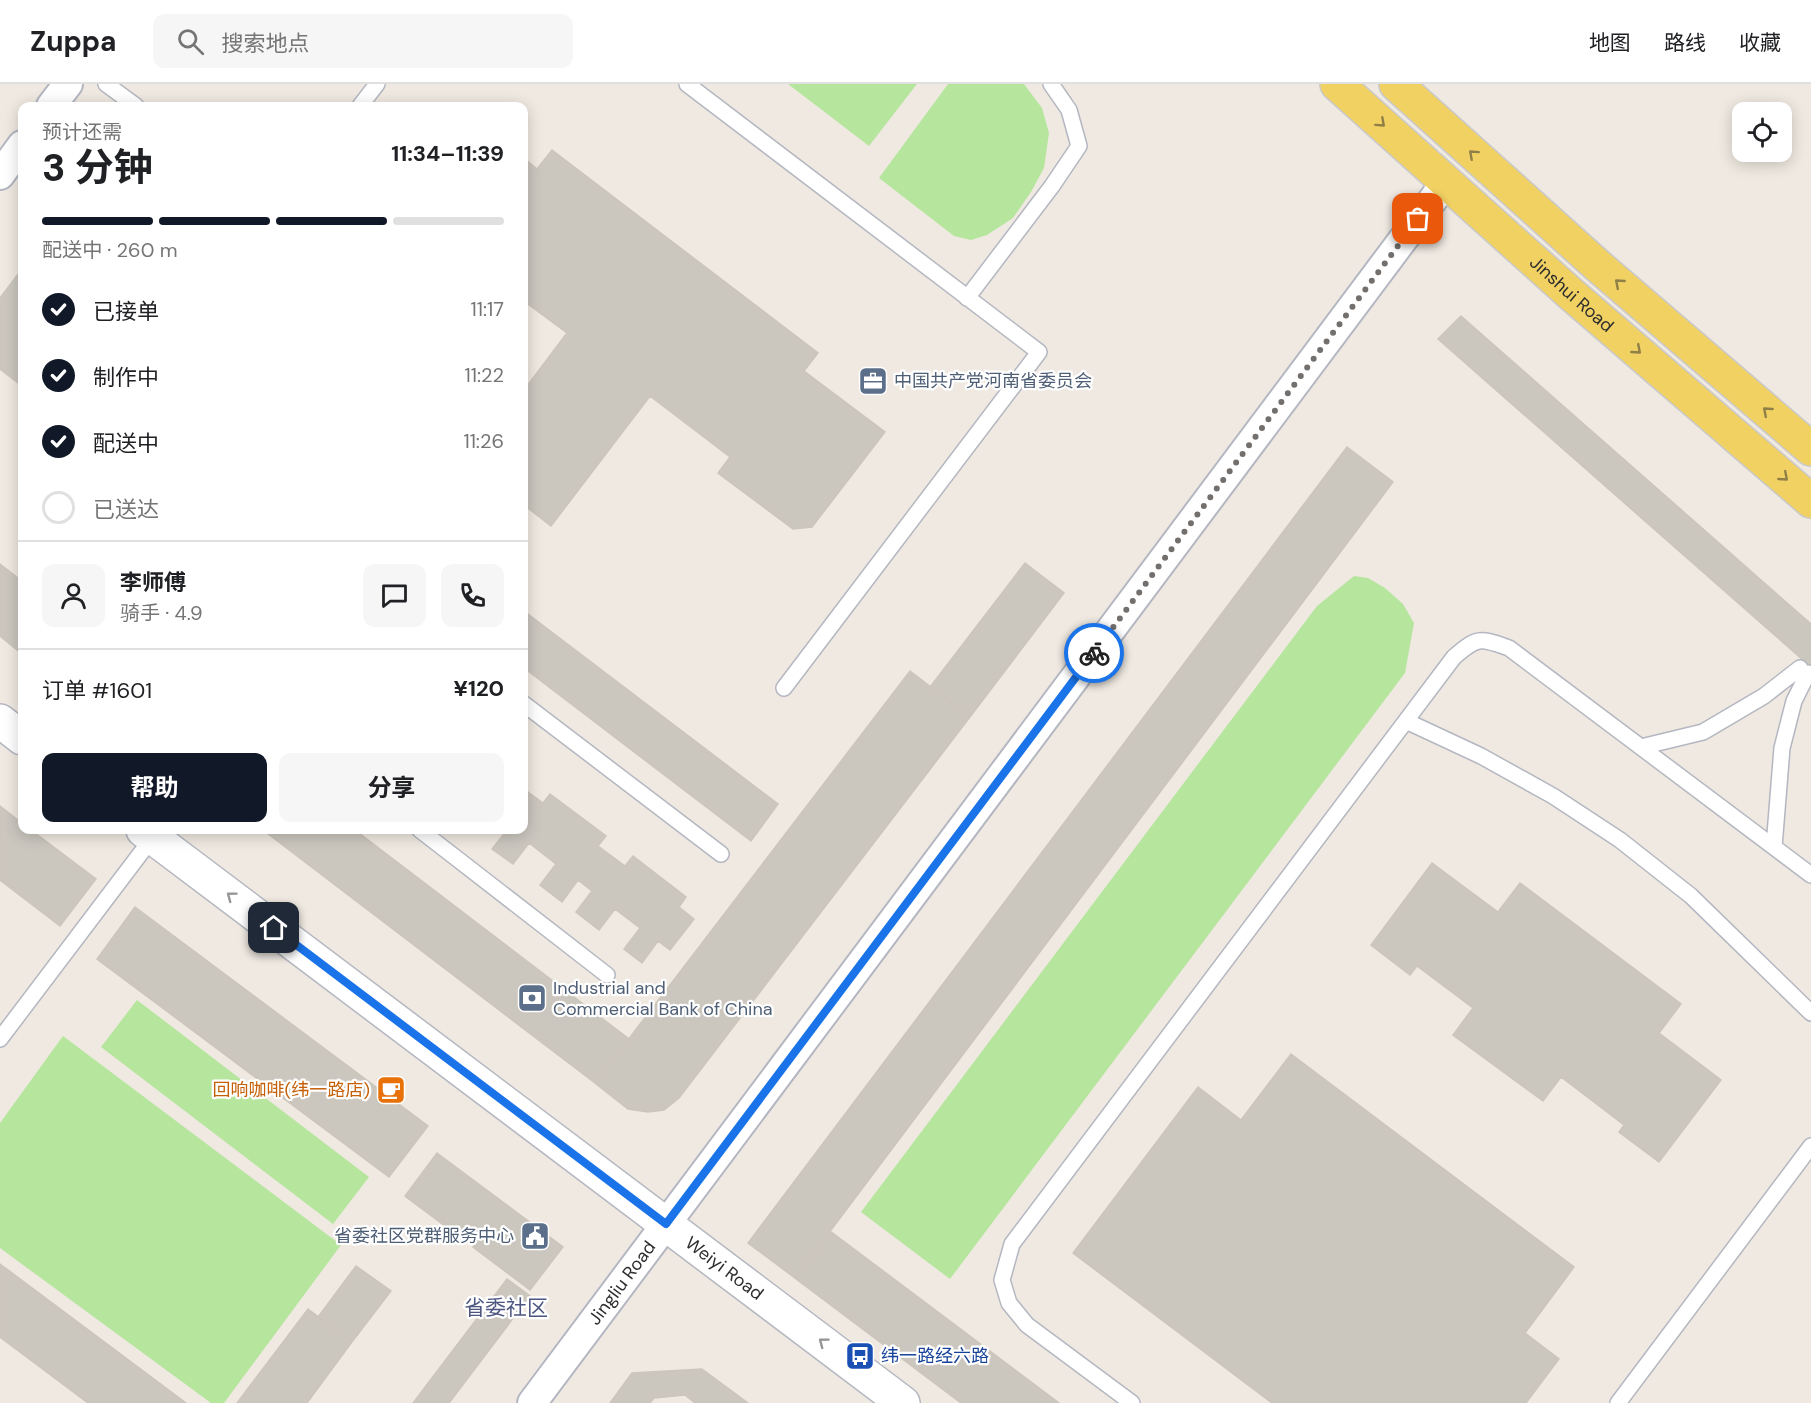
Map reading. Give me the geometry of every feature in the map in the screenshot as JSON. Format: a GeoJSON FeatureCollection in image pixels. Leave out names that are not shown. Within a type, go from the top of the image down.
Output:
{"type":"FeatureCollection","features":[{"type":"Feature","properties":{"kind":"main road","name":"Jinshui Road"},"geometry":{"type":"LineString","coordinates":[[1337,84],[1571,294],[1811,501]]}},
{"type":"Feature","properties":{"kind":"main road","name":"Jinshui Road"},"geometry":{"type":"LineString","coordinates":[[1396,84],[1597,265],[1811,449]]}},
{"type":"Feature","properties":{"kind":"street"},"geometry":{"type":"LineString","coordinates":[[54,102],[68,84]]}},
{"type":"Feature","properties":{"kind":"street"},"geometry":{"type":"LineString","coordinates":[[0,175],[18,150]]}},
{"type":"Feature","properties":{"kind":"street","name":"Jingliu Road"},"geometry":{"type":"LineString","coordinates":[[532,1403],[1446,182]]}},
{"type":"Feature","properties":{"kind":"street"},"geometry":{"type":"LineString","coordinates":[[0,721],[18,735]]}},
{"type":"Feature","properties":{"kind":"street","name":"Weiyi Road"},"geometry":{"type":"LineString","coordinates":[[158,835],[903,1403]]}},
{"type":"Feature","properties":{"kind":"lane"},"geometry":{"type":"LineString","coordinates":[[106,84],[131,102]]}},
{"type":"Feature","properties":{"kind":"lane"},"geometry":{"type":"LineString","coordinates":[[363,102],[377,84]]}},
{"type":"Feature","properties":{"kind":"lane"},"geometry":{"type":"LineString","coordinates":[[687,84],[1039,352],[784,688]]}},
{"type":"Feature","properties":{"kind":"lane"},"geometry":{"type":"LineString","coordinates":[[967,298],[1052,186],[1079,146],[1069,110],[1051,84]]}},
{"type":"Feature","properties":{"kind":"lane"},"geometry":{"type":"LineString","coordinates":[[1132,1403],[1027,1325],[1009,1303],[1002,1280],[1012,1244],[1454,657],[1469,644],[1484,640],[1509,648],[1811,875]]}},
{"type":"Feature","properties":{"kind":"lane"},"geometry":{"type":"LineString","coordinates":[[1641,747],[1703,732],[1804,670],[1782,748],[1774,847]]}},
{"type":"Feature","properties":{"kind":"lane"},"geometry":{"type":"LineString","coordinates":[[528,707],[721,854]]}},
{"type":"Feature","properties":{"kind":"lane"},"geometry":{"type":"LineString","coordinates":[[1406,721],[1481,756],[1553,796],[1620,840],[1691,896],[1811,1013]]}},
{"type":"Feature","properties":{"kind":"lane"},"geometry":{"type":"LineString","coordinates":[[425,834],[607,975]]}},
{"type":"Feature","properties":{"kind":"lane"},"geometry":{"type":"LineString","coordinates":[[0,1039],[158,835]]}},
{"type":"Feature","properties":{"kind":"lane"},"geometry":{"type":"LineString","coordinates":[[1618,1403],[1811,1146]]}},
{"type":"Feature","properties":{"kind":"green space"},"geometry":{"type":"Polygon","coordinates":[[[788,84],[917,84],[869,146],[788,84]]]}},
{"type":"Feature","properties":{"kind":"green space"},"geometry":{"type":"Polygon","coordinates":[[[948,84],[1024,84],[1042,108],[1049,133],[1044,168],[1013,218],[987,235],[971,240],[954,236],[879,178],[948,84]]]}},
{"type":"Feature","properties":{"kind":"green space"},"geometry":{"type":"Polygon","coordinates":[[[1354,576],[1368,578],[1385,588],[1403,604],[1414,623],[1405,673],[950,1279],[861,1212],[1317,606],[1354,576]]]}},
{"type":"Feature","properties":{"kind":"green space"},"geometry":{"type":"Polygon","coordinates":[[[137,1000],[369,1177],[333,1224],[101,1047],[137,1000]]]}},
{"type":"Feature","properties":{"kind":"green space"},"geometry":{"type":"Polygon","coordinates":[[[63,1036],[341,1245],[224,1403],[211,1403],[0,1248],[0,1123],[63,1036]]]}},
{"type":"Feature","properties":{"kind":"building"},"geometry":{"type":"Polygon","coordinates":[[[552,150],[818,353],[804,371],[885,432],[812,527],[793,529],[718,473],[730,457],[650,396],[551,526],[528,508],[528,385],[567,333],[528,304],[528,161],[537,169],[552,150]]]}},
{"type":"Feature","properties":{"kind":"building"},"geometry":{"type":"Polygon","coordinates":[[[18,274],[18,383],[0,369],[0,298],[18,274]]]}},
{"type":"Feature","properties":{"kind":"building"},"geometry":{"type":"Polygon","coordinates":[[[1461,316],[1811,624],[1811,667],[1438,339],[1461,316]]]}},
{"type":"Feature","properties":{"kind":"building"},"geometry":{"type":"Polygon","coordinates":[[[1347,447],[1393,482],[795,1278],[748,1243],[1347,447]]]}},
{"type":"Feature","properties":{"kind":"building"},"geometry":{"type":"Polygon","coordinates":[[[1025,563],[1064,593],[970,717],[930,687],[1025,563]]]}},
{"type":"Feature","properties":{"kind":"building"},"geometry":{"type":"Polygon","coordinates":[[[0,564],[18,578],[18,651],[0,636],[0,564]]]}},
{"type":"Feature","properties":{"kind":"building"},"geometry":{"type":"Polygon","coordinates":[[[528,614],[778,804],[751,841],[528,671],[528,614]]]}},
{"type":"Feature","properties":{"kind":"building"},"geometry":{"type":"Polygon","coordinates":[[[910,671],[970,717],[679,1098],[664,1110],[648,1112],[628,1109],[595,1083],[910,671]]]}},
{"type":"Feature","properties":{"kind":"building"},"geometry":{"type":"Polygon","coordinates":[[[528,792],[543,803],[550,794],[606,836],[598,846],[625,866],[633,856],[686,897],[679,907],[694,919],[670,950],[658,941],[642,963],[624,949],[640,928],[615,909],[599,930],[576,912],[592,891],[578,880],[562,902],[540,885],[556,864],[529,843],[513,864],[492,849],[504,834],[528,834],[528,792]]]}},
{"type":"Feature","properties":{"kind":"building"},"geometry":{"type":"Polygon","coordinates":[[[0,806],[18,820],[18,834],[36,834],[96,879],[60,926],[0,880],[0,806]]]}},
{"type":"Feature","properties":{"kind":"building"},"geometry":{"type":"Polygon","coordinates":[[[268,834],[360,834],[629,1039],[595,1083],[268,834]]]}},
{"type":"Feature","properties":{"kind":"building"},"geometry":{"type":"Polygon","coordinates":[[[1432,863],[1498,912],[1520,883],[1681,1004],[1659,1033],[1721,1080],[1659,1162],[1619,1132],[1624,1125],[1561,1077],[1543,1101],[1453,1035],[1473,1008],[1417,966],[1410,975],[1371,945],[1432,863]]]}},
{"type":"Feature","properties":{"kind":"building"},"geometry":{"type":"Polygon","coordinates":[[[135,907],[428,1126],[389,1177],[97,959],[135,907]]]}},
{"type":"Feature","properties":{"kind":"building"},"geometry":{"type":"Polygon","coordinates":[[[1291,1054],[1574,1267],[1525,1333],[1559,1359],[1526,1403],[1272,1403],[1073,1253],[1198,1087],[1241,1120],[1291,1054]]]}},
{"type":"Feature","properties":{"kind":"building"},"geometry":{"type":"Polygon","coordinates":[[[437,1153],[563,1247],[530,1290],[473,1247],[480,1237],[468,1228],[461,1238],[405,1196],[437,1153]]]}},
{"type":"Feature","properties":{"kind":"building"},"geometry":{"type":"Polygon","coordinates":[[[830,1231],[1059,1403],[961,1403],[795,1278],[830,1231]]]}},
{"type":"Feature","properties":{"kind":"building"},"geometry":{"type":"Polygon","coordinates":[[[0,1264],[186,1403],[88,1403],[0,1337],[0,1264]]]}},
{"type":"Feature","properties":{"kind":"building"},"geometry":{"type":"Polygon","coordinates":[[[356,1266],[391,1291],[352,1342],[318,1317],[356,1266]]]}},
{"type":"Feature","properties":{"kind":"building"},"geometry":{"type":"Polygon","coordinates":[[[507,1279],[530,1296],[449,1403],[413,1403],[507,1279]]]}},
{"type":"Feature","properties":{"kind":"building"},"geometry":{"type":"Polygon","coordinates":[[[308,1309],[352,1342],[307,1403],[237,1403],[308,1309]]]}},
{"type":"Feature","properties":{"kind":"building"},"geometry":{"type":"Polygon","coordinates":[[[702,1369],[748,1403],[695,1403],[685,1395],[654,1398],[650,1403],[610,1403],[632,1373],[702,1369]]]}},
{"type":"Feature","properties":{"kind":"way so far"},"geometry":{"type":"LineString","coordinates":[[1094,653],[1418,219]]}},
{"type":"Feature","properties":{"kind":"place","name":"中国共产党河南省委员会"},"geometry":{"type":"Point","coordinates":[873,381]}},
{"type":"Feature","properties":{"kind":"place","name":"Industrial and Commercial Bank of China"},"geometry":{"type":"Point","coordinates":[532,998]}},
{"type":"Feature","properties":{"kind":"place","name":"回响咖啡(纬一路店)"},"geometry":{"type":"Point","coordinates":[391,1090]}},
{"type":"Feature","properties":{"kind":"place","name":"省委社区党群服务中心"},"geometry":{"type":"Point","coordinates":[535,1236]}},
{"type":"Feature","properties":{"kind":"place","name":"纬一路经六路"},"geometry":{"type":"Point","coordinates":[860,1356]}},
{"type":"Feature","properties":{"kind":"district","name":"省委社区"},"geometry":{"type":"Point","coordinates":[506,1308]}},
{"type":"Feature","properties":{"kind":"route"},"geometry":{"type":"LineString","coordinates":[[274,928],[666,1224],[1094,653]]}}]}
